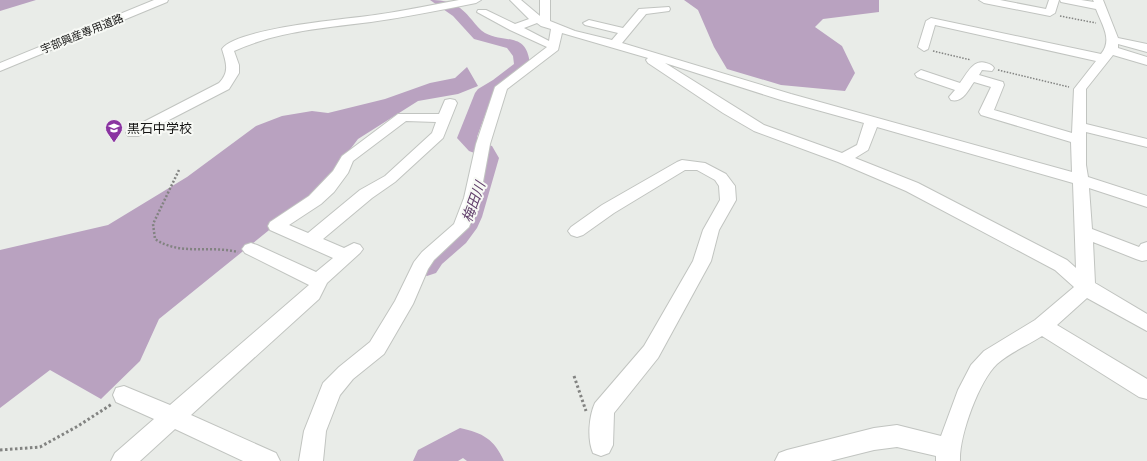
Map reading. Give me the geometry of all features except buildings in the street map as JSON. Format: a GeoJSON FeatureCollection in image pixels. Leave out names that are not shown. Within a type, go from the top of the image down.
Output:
{"type":"FeatureCollection","features":[{"type":"Feature","properties":{"kind":"street","name":"宇部興産専用道路"},"geometry":{"type":"LineString","coordinates":[[0,68],[102,27],[163,0]]}},
{"type":"Feature","properties":{"kind":"street"},"geometry":{"type":"LineString","coordinates":[[133,133],[224,86],[233,76],[228,49],[258,36],[284,29],[372,19],[476,0]]}},
{"type":"Feature","properties":{"kind":"street"},"geometry":{"type":"LineString","coordinates":[[515,0],[526,12],[546,24],[872,121],[1081,180],[1147,202]]}},
{"type":"Feature","properties":{"kind":"street"},"geometry":{"type":"LineString","coordinates":[[311,461],[315,431],[331,390],[346,373],[377,348],[402,304],[420,267],[428,256],[461,227],[472,198],[482,150],[501,86],[554,48],[546,24],[544,0]]}},
{"type":"Feature","properties":{"kind":"street"},"geometry":{"type":"LineString","coordinates":[[984,0],[1050,13],[1054,0]]}},
{"type":"Feature","properties":{"kind":"street"},"geometry":{"type":"LineString","coordinates":[[1028,0],[1039,11]]}},
{"type":"Feature","properties":{"kind":"street"},"geometry":{"type":"LineString","coordinates":[[787,461],[874,439],[897,436],[948,454],[969,390],[978,371],[991,357],[1042,326],[1078,296],[1086,285],[1081,180],[1078,165],[1080,90],[1085,80],[1109,49],[1100,3],[1065,0]]}},
{"type":"Feature","properties":{"kind":"street"},"geometry":{"type":"LineString","coordinates":[[614,45],[643,12],[665,10]]}},
{"type":"Feature","properties":{"kind":"street"},"geometry":{"type":"LineString","coordinates":[[482,12],[547,44]]}},
{"type":"Feature","properties":{"kind":"street"},"geometry":{"type":"LineString","coordinates":[[924,47],[931,21],[1109,49],[1147,61]]}},
{"type":"Feature","properties":{"kind":"street"},"geometry":{"type":"LineString","coordinates":[[590,23],[626,32]]}},
{"type":"Feature","properties":{"kind":"street"},"geometry":{"type":"LineString","coordinates":[[514,28],[546,24]]}},
{"type":"Feature","properties":{"kind":"street"},"geometry":{"type":"LineString","coordinates":[[1109,49],[1147,48]]}},
{"type":"Feature","properties":{"kind":"street"},"geometry":{"type":"LineString","coordinates":[[645,53],[680,80],[759,128],[843,159],[912,187],[942,202],[1061,265],[1094,293],[1147,323]]}},
{"type":"Feature","properties":{"kind":"street"},"geometry":{"type":"LineString","coordinates":[[963,87],[980,66],[990,68]]}},
{"type":"Feature","properties":{"kind":"street"},"geometry":{"type":"LineString","coordinates":[[921,74],[963,87],[999,83],[986,112],[1078,132],[1147,143]]}},
{"type":"Feature","properties":{"kind":"street"},"geometry":{"type":"LineString","coordinates":[[310,241],[366,194],[390,179],[438,136],[450,103]]}},
{"type":"Feature","properties":{"kind":"street"},"geometry":{"type":"LineString","coordinates":[[123,461],[312,294],[318,286],[318,282],[350,252],[310,241],[276,226],[315,200],[328,188],[340,173],[347,159],[403,117],[444,118]]}},
{"type":"Feature","properties":{"kind":"street"},"geometry":{"type":"LineString","coordinates":[[843,159],[863,147],[872,121]]}},
{"type":"Feature","properties":{"kind":"street"},"geometry":{"type":"LineString","coordinates":[[577,231],[608,209],[682,165],[692,165],[711,171],[721,177],[727,186],[728,200],[710,230],[702,261],[651,352],[603,410],[599,445]]}},
{"type":"Feature","properties":{"kind":"street"},"geometry":{"type":"LineString","coordinates":[[1084,232],[1142,255],[1147,248]]}},
{"type":"Feature","properties":{"kind":"street"},"geometry":{"type":"LineString","coordinates":[[246,251],[318,282]]}},
{"type":"Feature","properties":{"kind":"street"},"geometry":{"type":"LineString","coordinates":[[1042,326],[1147,390]]}},
{"type":"Feature","properties":{"kind":"street"},"geometry":{"type":"LineString","coordinates":[[124,395],[268,461]]}},
{"type":"Feature","properties":{"kind":"path"},"geometry":{"type":"LineString","coordinates":[[924,47],[937,53],[974,61]]}},
{"type":"Feature","properties":{"kind":"path"},"geometry":{"type":"LineString","coordinates":[[990,68],[1080,90]]}},
{"type":"Feature","properties":{"kind":"path"},"geometry":{"type":"LineString","coordinates":[[179,170],[153,224],[155,239],[160,244],[172,248],[223,248],[246,251]]}},
{"type":"Feature","properties":{"kind":"path"},"geometry":{"type":"LineString","coordinates":[[574,376],[599,445]]}},
{"type":"Feature","properties":{"kind":"path"},"geometry":{"type":"LineString","coordinates":[[0,450],[40,446],[90,419],[124,395]]}},
{"type":"Feature","properties":{"kind":"shaded area"},"geometry":{"type":"Polygon","coordinates":[[[0,0],[36,0],[0,11],[0,0]]]}},
{"type":"Feature","properties":{"kind":"shaded area"},"geometry":{"type":"Polygon","coordinates":[[[684,0],[879,0],[879,12],[823,19],[815,27],[842,46],[855,73],[845,91],[781,85],[727,69],[714,47],[698,10],[684,0]]]}},
{"type":"Feature","properties":{"kind":"shaded area"},"geometry":{"type":"Polygon","coordinates":[[[467,67],[478,86],[458,94],[418,101],[358,139],[320,189],[159,319],[140,361],[101,399],[50,370],[0,408],[0,250],[108,225],[187,177],[256,126],[282,116],[312,111],[328,113],[385,99],[430,83],[455,78],[467,67]]]}},
{"type":"Feature","properties":{"kind":"waterway","name":"梅田川"},"geometry":{"type":"LineString","coordinates":[[427,267],[433,257],[462,233],[469,223],[473,211],[489,158],[485,150],[476,147],[467,138],[484,93],[499,84],[522,65],[521,56],[518,49],[513,45],[485,39],[479,36],[458,13],[437,0]]}},
{"type":"Feature","properties":{"kind":"waterway","name":"梅田川"},"geometry":{"type":"LineString","coordinates":[[429,461],[460,443],[474,446],[488,461]]}},
{"type":"Feature","properties":{"kind":"place","name":"黒石中学校"},"geometry":{"type":"Point","coordinates":[114,143]}}]}
